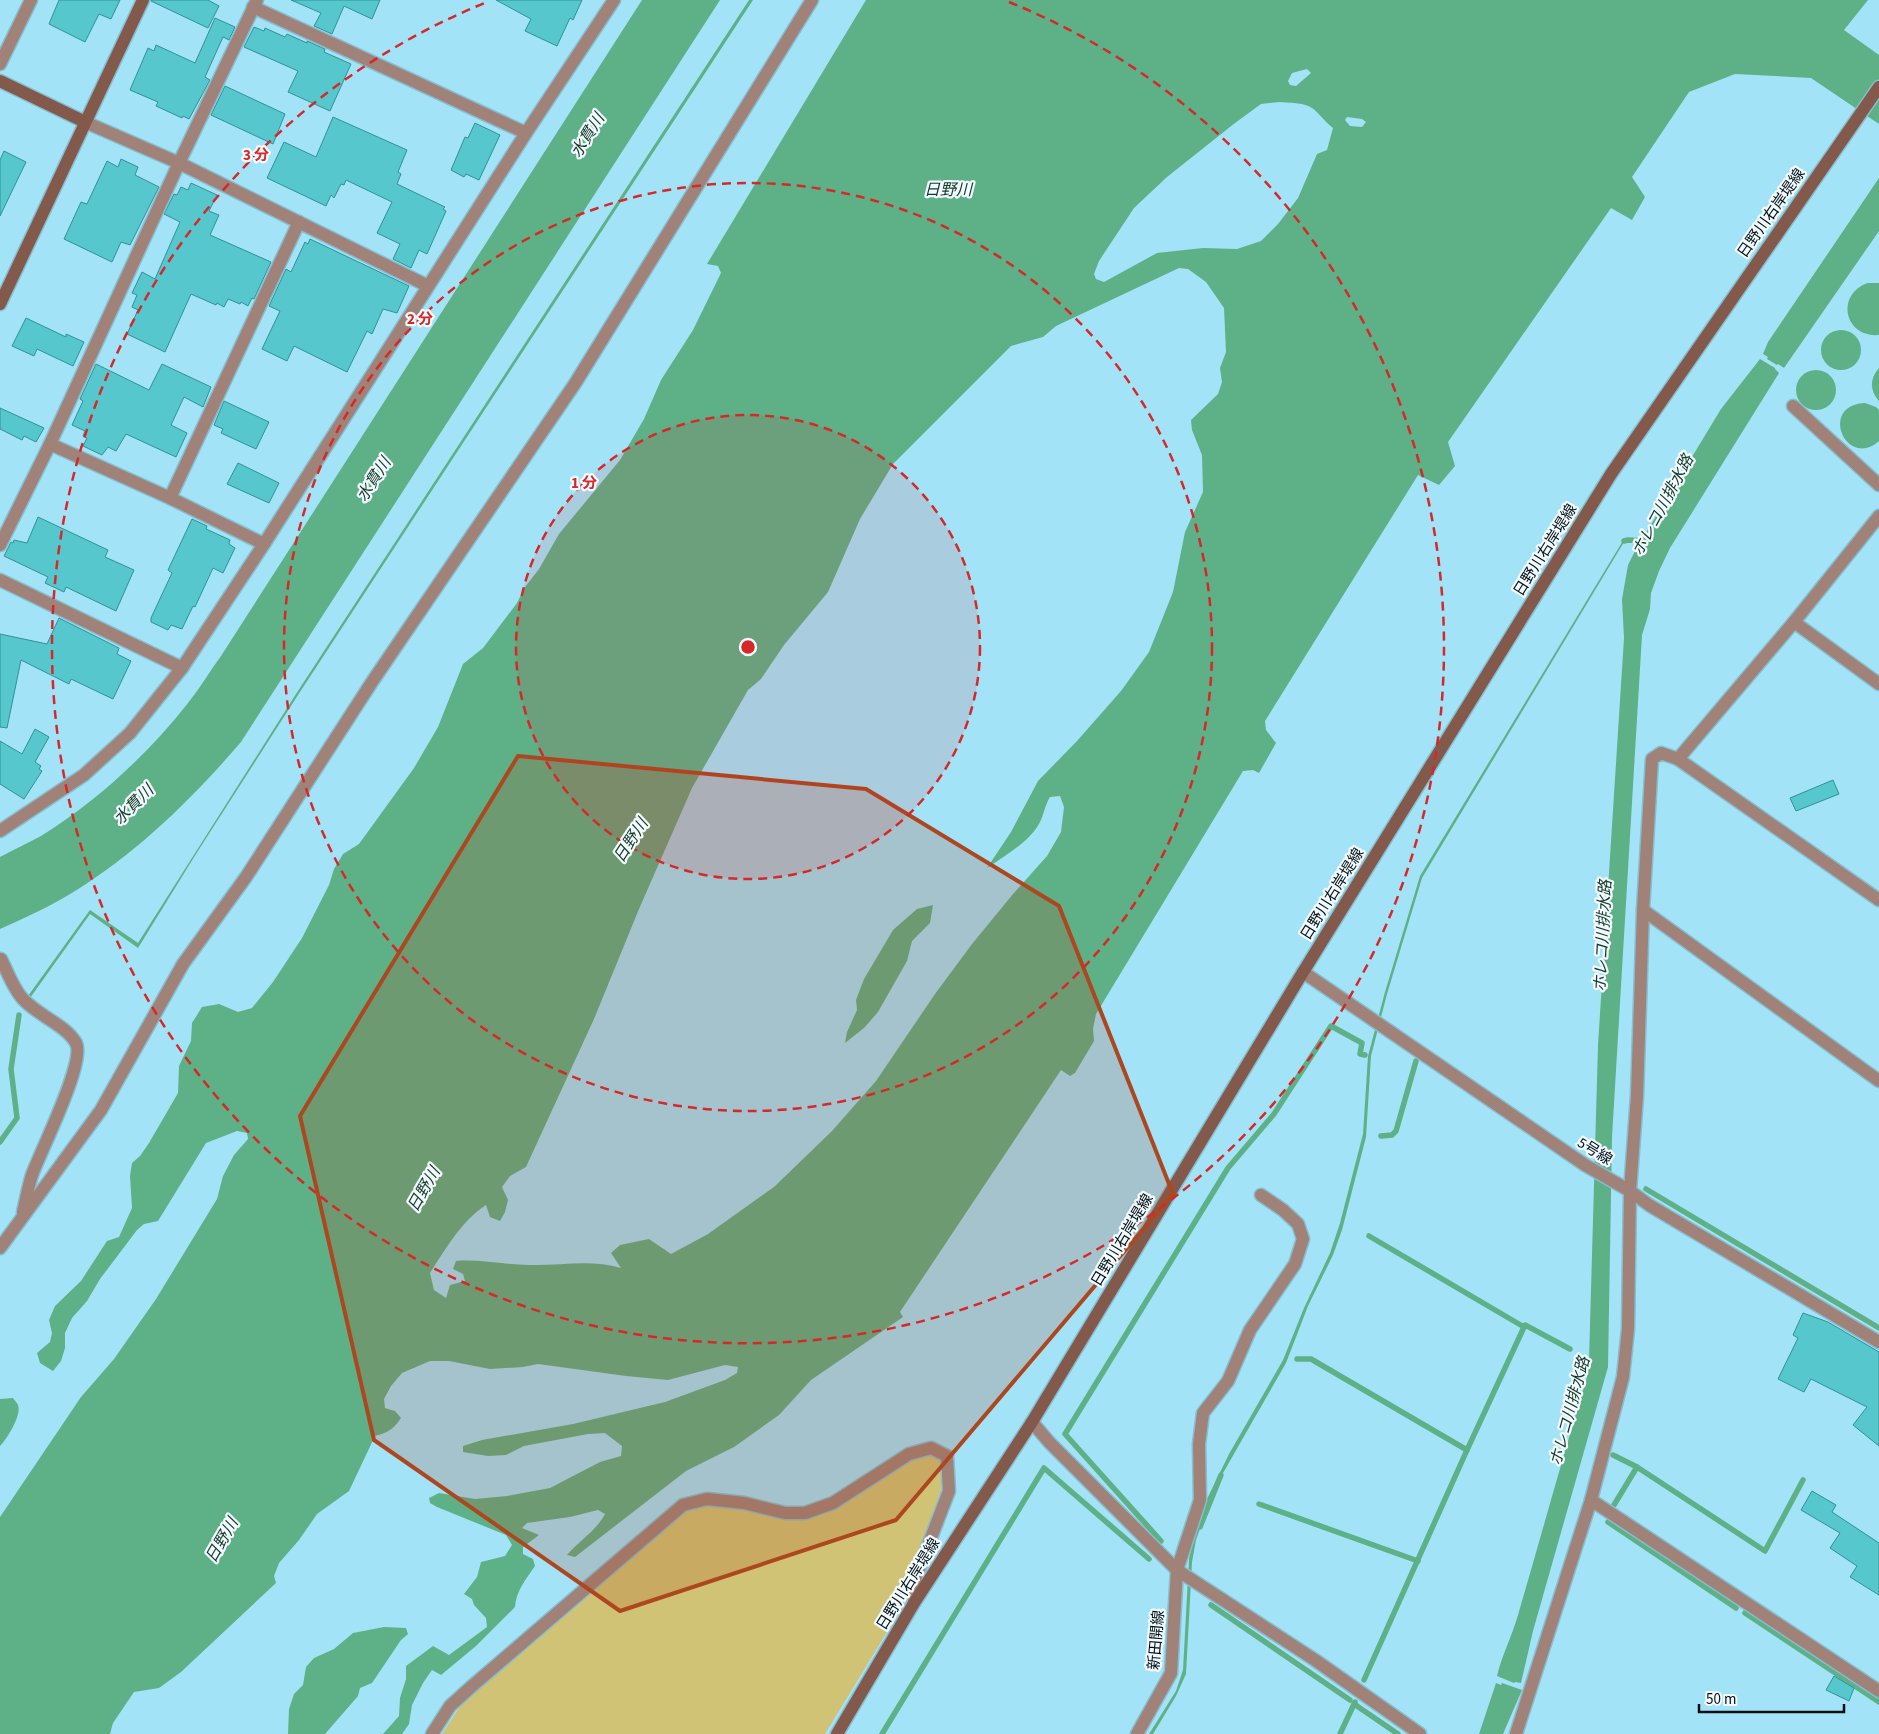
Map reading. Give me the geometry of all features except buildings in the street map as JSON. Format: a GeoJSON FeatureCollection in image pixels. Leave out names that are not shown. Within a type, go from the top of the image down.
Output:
{"type":"FeatureCollection","features":[{"type":"Feature","properties":{"kind":"street"},"geometry":{"type":"LineString","coordinates":[[0,64],[30,0]]}},
{"type":"Feature","properties":{"kind":"street"},"geometry":{"type":"LineString","coordinates":[[0,304],[143,0]]}},
{"type":"Feature","properties":{"kind":"street"},"geometry":{"type":"LineString","coordinates":[[0,831],[84,775],[130,733],[182,668],[264,544],[526,133],[614,0]]}},
{"type":"Feature","properties":{"kind":"street"},"geometry":{"type":"LineString","coordinates":[[0,1248],[102,1110],[183,964],[246,877],[372,682],[576,382],[812,0]]}},
{"type":"Feature","properties":{"kind":"street"},"geometry":{"type":"LineString","coordinates":[[0,545],[50,444],[178,164],[255,4],[526,133]]}},
{"type":"Feature","properties":{"kind":"street"},"geometry":{"type":"LineString","coordinates":[[0,81],[178,164],[428,286]]}},
{"type":"Feature","properties":{"kind":"street","name":"日野川右岸堤線"},"geometry":{"type":"LineString","coordinates":[[837,1734],[914,1603],[1032,1422],[1303,972],[1611,474],[1879,87]]}},
{"type":"Feature","properties":{"kind":"street"},"geometry":{"type":"LineString","coordinates":[[170,498],[299,222]]}},
{"type":"Feature","properties":{"kind":"street"},"geometry":{"type":"LineString","coordinates":[[1793,406],[1879,485]]}},
{"type":"Feature","properties":{"kind":"street"},"geometry":{"type":"LineString","coordinates":[[50,444],[170,498],[264,544]]}},
{"type":"Feature","properties":{"kind":"street"},"geometry":{"type":"LineString","coordinates":[[1678,759],[1794,622],[1879,516]]}},
{"type":"Feature","properties":{"kind":"street"},"geometry":{"type":"LineString","coordinates":[[0,580],[182,668]]}},
{"type":"Feature","properties":{"kind":"street"},"geometry":{"type":"LineString","coordinates":[[1794,622],[1879,684]]}},
{"type":"Feature","properties":{"kind":"street"},"geometry":{"type":"LineString","coordinates":[[1516,1734],[1591,1500],[1623,1377],[1628,1329],[1625,1188],[1637,1096],[1643,910],[1652,759],[1661,753],[1678,759],[1879,900]]}},
{"type":"Feature","properties":{"kind":"street"},"geometry":{"type":"LineString","coordinates":[[1643,910],[1879,1081]]}},
{"type":"Feature","properties":{"kind":"street"},"geometry":{"type":"LineString","coordinates":[[0,959],[22,999],[69,1034],[76,1042],[79,1050],[54,1126],[32,1176],[21,1220]]}},
{"type":"Feature","properties":{"kind":"street","name":"5号線"},"geometry":{"type":"LineString","coordinates":[[1303,972],[1585,1165],[1625,1188],[1649,1206],[1879,1342]]}},
{"type":"Feature","properties":{"kind":"street","name":"新田開線"},"geometry":{"type":"LineString","coordinates":[[1137,1734],[1171,1674],[1177,1570],[1200,1500],[1198,1444],[1203,1413],[1228,1381],[1250,1330],[1295,1264],[1303,1239],[1298,1224],[1283,1210],[1261,1195]]}},
{"type":"Feature","properties":{"kind":"street"},"geometry":{"type":"LineString","coordinates":[[1032,1422],[1049,1442],[1177,1570],[1315,1660],[1420,1734]]}},
{"type":"Feature","properties":{"kind":"street"},"geometry":{"type":"LineString","coordinates":[[432,1734],[450,1706],[683,1505],[707,1499],[744,1503],[785,1512],[805,1513],[833,1503],[909,1454],[932,1448],[947,1456],[949,1491],[914,1582],[914,1603]]}},
{"type":"Feature","properties":{"kind":"street"},"geometry":{"type":"LineString","coordinates":[[1591,1500],[1879,1691]]}},
{"type":"Feature","properties":{"kind":"highlighted area"},"geometry":{"type":"Polygon","coordinates":[[[518,756],[866,789],[1059,906],[1173,1194],[896,1520],[620,1611],[374,1440],[300,1116],[518,756]]]}},
{"type":"Feature","properties":{"kind":"shaded area"},"geometry":{"type":"Polygon","coordinates":[[[922,1455],[931,1455],[939,1459],[943,1464],[943,1486],[907,1580],[904,1604],[825,1734],[442,1734],[459,1708],[474,1691],[686,1510],[708,1505],[720,1505],[782,1517],[807,1518],[818,1516],[844,1503],[909,1460],[922,1455]]]}},
{"type":"Feature","properties":{"kind":"water","name":"水貫川"},"geometry":{"type":"Polygon","coordinates":[[[642,0],[720,0],[241,742],[184,804],[121,859],[66,896],[0,929],[0,857],[41,836],[82,808],[120,776],[156,741],[192,697],[221,656],[642,0]]]}},
{"type":"Feature","properties":{"kind":"water"},"geometry":{"type":"Polygon","coordinates":[[[749,0],[753,0],[298,695],[138,948],[90,914],[30,998],[28,996],[90,910],[138,943],[296,694],[749,0]]]}},
{"type":"Feature","properties":{"kind":"water","name":"日野川"},"geometry":{"type":"Polygon","coordinates":[[[866,0],[1868,0],[1844,30],[1879,55],[1879,124],[1811,78],[1735,74],[1689,92],[1632,177],[1645,197],[1632,220],[1611,208],[1448,442],[1455,466],[1439,485],[1418,475],[1265,721],[1266,730],[1276,743],[1259,773],[1253,770],[1243,771],[1096,1014],[1093,1029],[1094,1041],[1075,1073],[1070,1076],[1061,1070],[900,1312],[903,1317],[811,1380],[779,1415],[734,1447],[686,1471],[575,1557],[567,1555],[605,1514],[598,1510],[570,1517],[527,1523],[522,1528],[539,1535],[523,1547],[523,1554],[533,1559],[535,1566],[519,1590],[515,1607],[476,1646],[441,1675],[432,1670],[412,1705],[409,1724],[402,1734],[383,1734],[399,1716],[400,1698],[406,1679],[406,1666],[433,1646],[449,1655],[487,1627],[486,1618],[474,1605],[472,1599],[464,1594],[477,1577],[481,1562],[505,1556],[512,1545],[506,1535],[437,1507],[430,1503],[429,1498],[439,1493],[475,1499],[507,1496],[550,1488],[600,1462],[621,1456],[622,1446],[605,1433],[588,1434],[524,1446],[506,1455],[488,1456],[463,1452],[463,1446],[482,1440],[573,1424],[665,1402],[725,1380],[737,1373],[738,1367],[725,1365],[668,1380],[538,1364],[490,1369],[449,1361],[430,1361],[402,1373],[391,1386],[384,1399],[385,1408],[395,1411],[401,1418],[390,1430],[375,1436],[349,1491],[317,1514],[299,1540],[279,1563],[274,1576],[276,1583],[181,1672],[159,1688],[134,1692],[113,1723],[110,1734],[0,1734],[0,1517],[81,1397],[114,1359],[156,1299],[217,1199],[223,1176],[234,1155],[248,1139],[247,1133],[237,1131],[206,1143],[158,1221],[144,1224],[137,1230],[100,1279],[87,1301],[72,1318],[65,1333],[65,1348],[61,1361],[53,1371],[40,1363],[37,1353],[50,1342],[52,1333],[49,1320],[55,1306],[81,1281],[107,1241],[119,1237],[132,1208],[130,1176],[132,1163],[140,1156],[149,1143],[178,1093],[179,1066],[191,1041],[192,1023],[202,1007],[219,1004],[238,1012],[252,1008],[273,982],[302,938],[329,885],[334,869],[343,854],[359,844],[414,768],[438,727],[463,664],[483,648],[517,603],[559,534],[620,460],[644,419],[661,380],[693,330],[721,273],[718,266],[707,264],[866,0]],[[1307,69],[1292,73],[1288,81],[1290,85],[1296,86],[1311,73],[1307,69]],[[1279,102],[1261,104],[1167,177],[1134,208],[1099,261],[1094,274],[1096,279],[1104,282],[1157,253],[1203,248],[1237,249],[1261,241],[1278,224],[1298,198],[1317,154],[1327,150],[1333,128],[1308,106],[1279,102]],[[1347,117],[1345,120],[1350,126],[1362,127],[1366,122],[1362,119],[1347,117]],[[1179,268],[1056,326],[1043,337],[1011,346],[893,464],[860,519],[828,592],[784,645],[761,679],[748,690],[692,788],[639,909],[594,1019],[526,1167],[510,1176],[502,1187],[508,1200],[505,1212],[500,1221],[490,1217],[486,1205],[477,1211],[455,1236],[430,1273],[434,1290],[446,1298],[450,1285],[465,1281],[463,1274],[453,1269],[456,1261],[529,1265],[587,1263],[621,1268],[611,1253],[620,1245],[649,1239],[671,1254],[708,1234],[774,1187],[832,1131],[876,1081],[935,994],[972,944],[1047,856],[1061,832],[1064,807],[1060,796],[1050,797],[1040,822],[1030,836],[987,868],[1011,832],[1038,781],[1077,741],[1121,691],[1149,652],[1173,592],[1185,532],[1203,492],[1202,455],[1192,430],[1191,420],[1218,394],[1222,382],[1220,368],[1226,352],[1224,308],[1206,282],[1188,269],[1179,268]]]}},
{"type":"Feature","properties":{"kind":"water"},"geometry":{"type":"Polygon","coordinates":[[[1879,178],[1879,231],[1784,368],[1777,365],[1763,354],[1768,342],[1879,178]]]}},
{"type":"Feature","properties":{"kind":"water"},"geometry":{"type":"Polygon","coordinates":[[[1868,283],[1879,283],[1879,335],[1867,334],[1858,330],[1851,323],[1848,314],[1851,296],[1868,283]]]}},
{"type":"Feature","properties":{"kind":"water"},"geometry":{"type":"Polygon","coordinates":[[[1841,330],[1855,336],[1861,350],[1855,364],[1841,370],[1827,364],[1821,350],[1827,336],[1841,330]]]}},
{"type":"Feature","properties":{"kind":"water"},"geometry":{"type":"Polygon","coordinates":[[[1760,359],[1775,368],[1779,373],[1670,548],[1651,593],[1650,609],[1642,635],[1612,1137],[1608,1367],[1533,1631],[1521,1683],[1514,1683],[1497,1676],[1518,1615],[1587,1377],[1589,1360],[1598,1045],[1624,638],[1622,599],[1628,565],[1721,409],[1760,359]]]}},
{"type":"Feature","properties":{"kind":"water"},"geometry":{"type":"Polygon","coordinates":[[[1879,368],[1879,401],[1872,389],[1872,381],[1879,368]]]}},
{"type":"Feature","properties":{"kind":"water"},"geometry":{"type":"Polygon","coordinates":[[[1816,370],[1830,376],[1836,390],[1830,404],[1816,410],[1802,404],[1796,390],[1802,376],[1816,370]]]}},
{"type":"Feature","properties":{"kind":"water"},"geometry":{"type":"Polygon","coordinates":[[[1865,403],[1879,410],[1879,441],[1867,448],[1856,448],[1842,434],[1840,424],[1843,414],[1851,406],[1865,403]]]}},
{"type":"Feature","properties":{"kind":"water"},"geometry":{"type":"Polygon","coordinates":[[[1630,538],[1629,541],[1624,542],[1422,878],[1387,994],[1371,1056],[1366,1137],[1342,1230],[1333,1255],[1308,1306],[1286,1363],[1223,1473],[1210,1501],[1196,1540],[1192,1562],[1186,1674],[1176,1696],[1153,1734],[1149,1734],[1176,1691],[1183,1670],[1189,1559],[1193,1540],[1207,1499],[1229,1454],[1283,1360],[1304,1308],[1330,1253],[1340,1223],[1363,1134],[1368,1056],[1420,876],[1624,539],[1630,538]]]}},
{"type":"Feature","properties":{"kind":"water"},"geometry":{"type":"Polygon","coordinates":[[[933,905],[930,923],[912,941],[907,961],[878,1012],[864,1028],[845,1043],[847,1032],[857,1010],[856,1000],[864,979],[893,930],[917,909],[933,905]]]}},
{"type":"Feature","properties":{"kind":"water"},"geometry":{"type":"Polygon","coordinates":[[[13,1398],[18,1405],[18,1415],[10,1433],[0,1446],[0,1399],[13,1398]]]}},
{"type":"Feature","properties":{"kind":"water"},"geometry":{"type":"Polygon","coordinates":[[[384,1627],[406,1628],[408,1634],[401,1640],[372,1683],[360,1688],[358,1696],[325,1734],[288,1734],[289,1709],[294,1694],[303,1685],[306,1667],[314,1658],[334,1649],[353,1633],[384,1627]]]}},
{"type":"Feature","properties":{"kind":"water"},"geometry":{"type":"Polygon","coordinates":[[[1496,1683],[1501,1685],[1502,1683],[1522,1690],[1503,1734],[1479,1734],[1496,1683]]]}},
{"type":"Feature","properties":{"kind":"waterway","name":"ホレコ川排水路"},"geometry":{"type":"LineString","coordinates":[[1624,541],[1647,541]]}},
{"type":"Feature","properties":{"kind":"waterway"},"geometry":{"type":"LineString","coordinates":[[0,1142],[17,1118],[11,1069],[19,1015]]}},
{"type":"Feature","properties":{"kind":"waterway"},"geometry":{"type":"LineString","coordinates":[[1161,1541],[1065,1434],[1228,1168],[1274,1114],[1331,1026],[1362,1043],[1360,1054],[1365,1055]]}},
{"type":"Feature","properties":{"kind":"waterway"},"geometry":{"type":"LineString","coordinates":[[1381,1136],[1392,1135],[1396,1131],[1416,1061]]}},
{"type":"Feature","properties":{"kind":"waterway"},"geometry":{"type":"LineString","coordinates":[[1646,1189],[1879,1328]]}},
{"type":"Feature","properties":{"kind":"waterway"},"geometry":{"type":"LineString","coordinates":[[1369,1236],[1524,1327]]}},
{"type":"Feature","properties":{"kind":"waterway","name":"ホレコ川排水路"},"geometry":{"type":"LineString","coordinates":[[1364,1680],[1525,1325],[1570,1349]]}},
{"type":"Feature","properties":{"kind":"waterway"},"geometry":{"type":"LineString","coordinates":[[1297,1359],[1311,1359],[1467,1450]]}},
{"type":"Feature","properties":{"kind":"waterway"},"geometry":{"type":"LineString","coordinates":[[1613,1455],[1637,1467],[1765,1551],[1803,1480]]}},
{"type":"Feature","properties":{"kind":"waterway"},"geometry":{"type":"LineString","coordinates":[[1614,1505],[1637,1467]]}},
{"type":"Feature","properties":{"kind":"waterway"},"geometry":{"type":"LineString","coordinates":[[882,1734],[1044,1468],[1149,1559]]}},
{"type":"Feature","properties":{"kind":"waterway"},"geometry":{"type":"LineString","coordinates":[[1200,1527],[1221,1475]]}},
{"type":"Feature","properties":{"kind":"waterway"},"geometry":{"type":"LineString","coordinates":[[1259,1504],[1418,1561]]}},
{"type":"Feature","properties":{"kind":"waterway"},"geometry":{"type":"LineString","coordinates":[[1608,1522],[1736,1608]]}},
{"type":"Feature","properties":{"kind":"waterway"},"geometry":{"type":"LineString","coordinates":[[1211,1605],[1350,1700]]}},
{"type":"Feature","properties":{"kind":"waterway"},"geometry":{"type":"LineString","coordinates":[[1745,1613],[1879,1702]]}},
{"type":"Feature","properties":{"kind":"waterway"},"geometry":{"type":"LineString","coordinates":[[1340,1734],[1355,1702]]}},
{"type":"Feature","properties":{"kind":"waterway"},"geometry":{"type":"LineString","coordinates":[[1354,1704],[1398,1734]]}}]}
